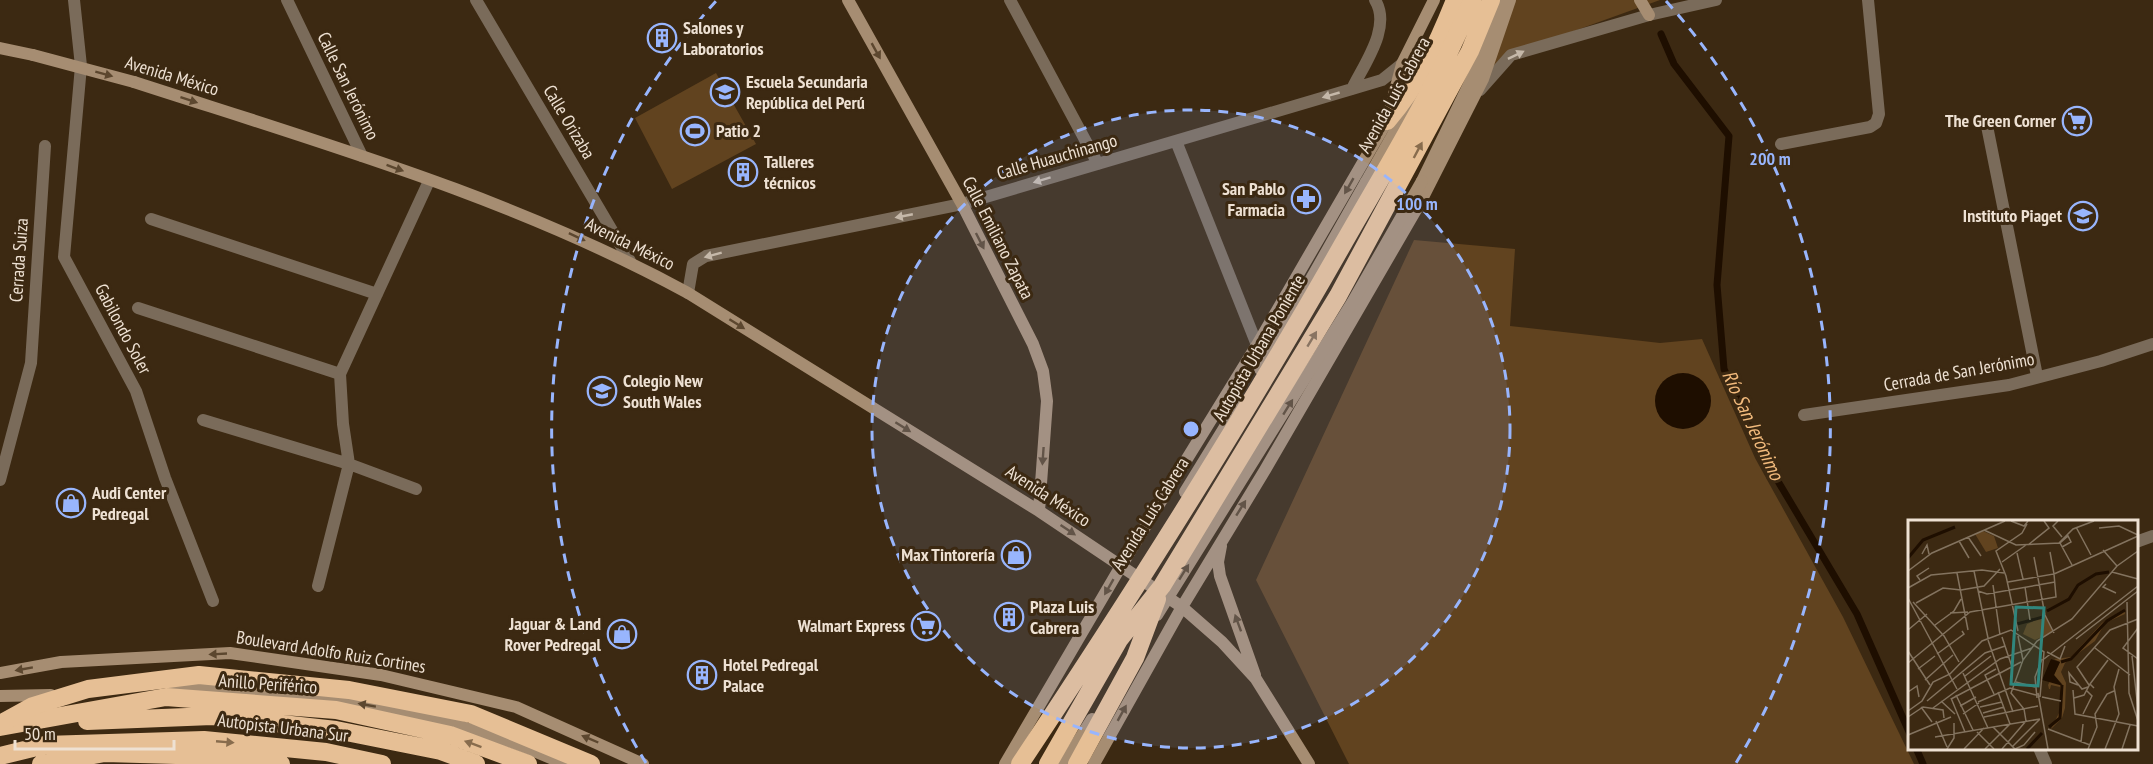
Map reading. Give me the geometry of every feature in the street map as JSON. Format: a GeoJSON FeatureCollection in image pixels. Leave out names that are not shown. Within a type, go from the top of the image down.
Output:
{"type":"FeatureCollection","features":[{"type":"Feature","properties":{"kind":"highway"},"geometry":{"type":"LineString","coordinates":[[1395,120],[1430,61],[1455,0]]}},
{"type":"Feature","properties":{"kind":"highway","name":"Autopista Urbana Poniente"},"geometry":{"type":"LineString","coordinates":[[1020,764],[1117,619],[1274,367],[1401,142],[1460,29],[1472,0]]}},
{"type":"Feature","properties":{"kind":"highway"},"geometry":{"type":"LineString","coordinates":[[1048,764],[1119,640],[1162,586],[1338,296],[1470,51],[1491,0]]}},
{"type":"Feature","properties":{"kind":"highway"},"geometry":{"type":"LineString","coordinates":[[1077,764],[1136,658],[1162,586]]}},
{"type":"Feature","properties":{"kind":"highway"},"geometry":{"type":"LineString","coordinates":[[0,726],[33,706],[88,689],[199,675],[349,690],[471,714],[591,764]]}},
{"type":"Feature","properties":{"kind":"highway","name":"Anillo Periférico"},"geometry":{"type":"LineString","coordinates":[[0,726],[177,698],[336,710],[450,735],[528,764]]}},
{"type":"Feature","properties":{"kind":"highway","name":"Autopista Urbana Sur"},"geometry":{"type":"LineString","coordinates":[[0,732],[65,722],[212,716],[336,730],[441,751],[476,764]]}},
{"type":"Feature","properties":{"kind":"highway","name":"Autopista Urbana Sur"},"geometry":{"type":"LineString","coordinates":[[0,756],[45,745],[204,740],[326,752],[382,764]]}},
{"type":"Feature","properties":{"kind":"highway"},"geometry":{"type":"LineString","coordinates":[[41,764],[105,753],[246,758],[280,764]]}},
{"type":"Feature","properties":{"kind":"main road","name":"Calle Emiliano Zapata"},"geometry":{"type":"LineString","coordinates":[[848,0],[962,204],[1033,344],[1043,371],[1047,401],[1040,512]]}},
{"type":"Feature","properties":{"kind":"main road","name":"Avenida Luis Cabrera"},"geometry":{"type":"LineString","coordinates":[[1026,764],[1114,607],[1258,373],[1366,182],[1395,120],[1402,64],[1434,0]]}},
{"type":"Feature","properties":{"kind":"main road","name":"Avenida Luis Cabrera"},"geometry":{"type":"LineString","coordinates":[[1005,764],[1121,566],[1449,35],[1462,0]]}},
{"type":"Feature","properties":{"kind":"main road"},"geometry":{"type":"LineString","coordinates":[[1064,764],[1353,303],[1422,181],[1473,76],[1503,0]]}},
{"type":"Feature","properties":{"kind":"main road"},"geometry":{"type":"LineString","coordinates":[[1094,764],[1223,536],[1265,470],[1420,204],[1475,95],[1491,58],[1510,0]]}},
{"type":"Feature","properties":{"kind":"main road"},"geometry":{"type":"LineString","coordinates":[[1640,0],[1649,15]]}},
{"type":"Feature","properties":{"kind":"main road","name":"Avenida México"},"geometry":{"type":"LineString","coordinates":[[0,48],[134,82],[362,156],[552,226],[630,261],[688,293],[1040,512],[1121,566],[1182,607],[1222,642],[1256,679]]}},
{"type":"Feature","properties":{"kind":"main road"},"geometry":{"type":"LineString","coordinates":[[1210,422],[1208,445],[1212,462],[1227,473],[1241,477],[1265,470]]}},
{"type":"Feature","properties":{"kind":"main road"},"geometry":{"type":"LineString","coordinates":[[1223,536],[1218,562],[1220,576],[1256,679],[1309,764]]}},
{"type":"Feature","properties":{"kind":"main road","name":"Boulevard Adolfo Ruiz Cortines"},"geometry":{"type":"LineString","coordinates":[[0,673],[61,662],[230,653],[381,675],[516,707],[643,764]]}},
{"type":"Feature","properties":{"kind":"main road"},"geometry":{"type":"LineString","coordinates":[[0,696],[88,694],[188,685],[306,695],[396,710],[467,727],[564,764]]}},
{"type":"Feature","properties":{"kind":"street","name":"Gabilondo Soler"},"geometry":{"type":"LineString","coordinates":[[74,0],[81,66],[64,257],[135,391],[165,478],[213,601]]}},
{"type":"Feature","properties":{"kind":"street","name":"Calle San Jerónimo"},"geometry":{"type":"LineString","coordinates":[[287,0],[362,156]]}},
{"type":"Feature","properties":{"kind":"street","name":"Calle Orizaba"},"geometry":{"type":"LineString","coordinates":[[476,0],[630,261]]}},
{"type":"Feature","properties":{"kind":"street"},"geometry":{"type":"LineString","coordinates":[[1010,0],[1098,164]]}},
{"type":"Feature","properties":{"kind":"street"},"geometry":{"type":"LineString","coordinates":[[1352,89],[1382,24],[1380,8],[1375,0]]}},
{"type":"Feature","properties":{"kind":"street"},"geometry":{"type":"LineString","coordinates":[[1475,95],[1511,55],[1649,15],[1716,0]]}},
{"type":"Feature","properties":{"kind":"street"},"geometry":{"type":"LineString","coordinates":[[1781,144],[1869,127],[1876,123],[1879,114],[1868,0]]}},
{"type":"Feature","properties":{"kind":"street","name":"Calle Huauchinango"},"geometry":{"type":"LineString","coordinates":[[688,293],[693,264],[706,256],[962,204],[1382,80],[1402,64]]}},
{"type":"Feature","properties":{"kind":"street"},"geometry":{"type":"LineString","coordinates":[[1988,126],[2037,376]]}},
{"type":"Feature","properties":{"kind":"street"},"geometry":{"type":"LineString","coordinates":[[1176,141],[1257,345]]}},
{"type":"Feature","properties":{"kind":"street","name":"Cerrada Suiza"},"geometry":{"type":"LineString","coordinates":[[0,480],[31,363],[45,146]]}},
{"type":"Feature","properties":{"kind":"street"},"geometry":{"type":"LineString","coordinates":[[318,586],[349,464],[343,424],[340,374],[429,181]]}},
{"type":"Feature","properties":{"kind":"street"},"geometry":{"type":"LineString","coordinates":[[151,219],[377,294]]}},
{"type":"Feature","properties":{"kind":"street"},"geometry":{"type":"LineString","coordinates":[[138,308],[340,374]]}},
{"type":"Feature","properties":{"kind":"street","name":"Cerrada de San Jerónimo"},"geometry":{"type":"LineString","coordinates":[[1804,415],[2009,385],[2101,361],[2153,344]]}},
{"type":"Feature","properties":{"kind":"street"},"geometry":{"type":"LineString","coordinates":[[203,420],[349,464],[416,489]]}},
{"type":"Feature","properties":{"kind":"street"},"geometry":{"type":"LineString","coordinates":[[2138,541],[2153,536]]}},
{"type":"Feature","properties":{"kind":"street"},"geometry":{"type":"LineString","coordinates":[[2040,749],[2046,764]]}},
{"type":"Feature","properties":{"kind":"shaded area"},"geometry":{"type":"Polygon","coordinates":[[[1512,0],[1660,0],[1510,54],[1483,85],[1512,0]]]}},
{"type":"Feature","properties":{"kind":"shaded area","name":"Patio 2"},"geometry":{"type":"Polygon","coordinates":[[[716,73],[756,144],[672,189],[635,118],[716,73]]]}},
{"type":"Feature","properties":{"kind":"shaded area"},"geometry":{"type":"Polygon","coordinates":[[[1414,240],[1515,249],[1510,326],[1660,343],[1702,339],[1755,458],[1843,617],[1914,764],[1349,764],[1256,580],[1414,240]]]}},
{"type":"Feature","properties":{"kind":"shaded area"},"geometry":{"type":"Polygon","coordinates":[[[1683,373],[1698,378],[1706,386],[1711,401],[1706,416],[1698,424],[1683,429],[1668,424],[1660,416],[1655,401],[1660,386],[1668,378],[1683,373]]]}},
{"type":"Feature","properties":{"kind":"waterway","name":"Río San Jerónimo"},"geometry":{"type":"LineString","coordinates":[[1661,34],[1674,64],[1729,136],[1717,285],[1724,369],[1760,451],[1857,614],[1908,729]]}},
{"type":"Feature","properties":{"kind":"waterway","name":"Río San Jerónimo"},"geometry":{"type":"LineString","coordinates":[[1916,749],[1923,764]]}},
{"type":"Feature","properties":{"kind":"place","name":"Salones y Laboratorios"},"geometry":{"type":"Point","coordinates":[662,38]}},
{"type":"Feature","properties":{"kind":"place","name":"Escuela Secundaria República del Perú"},"geometry":{"type":"Point","coordinates":[725,92]}},
{"type":"Feature","properties":{"kind":"place","name":"The Green Corner"},"geometry":{"type":"Point","coordinates":[2077,121]}},
{"type":"Feature","properties":{"kind":"place","name":"Patio 2"},"geometry":{"type":"Point","coordinates":[695,131]}},
{"type":"Feature","properties":{"kind":"place","name":"Talleres técnicos"},"geometry":{"type":"Point","coordinates":[743,172]}},
{"type":"Feature","properties":{"kind":"place","name":"San Pablo Farmacia"},"geometry":{"type":"Point","coordinates":[1306,199]}},
{"type":"Feature","properties":{"kind":"place","name":"Instituto Piaget"},"geometry":{"type":"Point","coordinates":[2083,216]}},
{"type":"Feature","properties":{"kind":"place","name":"Colegio New South Wales"},"geometry":{"type":"Point","coordinates":[602,391]}},
{"type":"Feature","properties":{"kind":"place","name":"Audi Center Pedregal"},"geometry":{"type":"Point","coordinates":[71,503]}},
{"type":"Feature","properties":{"kind":"place","name":"Max Tintorería"},"geometry":{"type":"Point","coordinates":[1016,555]}},
{"type":"Feature","properties":{"kind":"place","name":"Plaza Luis Cabrera"},"geometry":{"type":"Point","coordinates":[1009,617]}},
{"type":"Feature","properties":{"kind":"place","name":"Walmart Express"},"geometry":{"type":"Point","coordinates":[926,626]}},
{"type":"Feature","properties":{"kind":"place","name":"Jaguar & Land Rover Pedregal"},"geometry":{"type":"Point","coordinates":[622,634]}},
{"type":"Feature","properties":{"kind":"place","name":"Hotel Pedregal Palace"},"geometry":{"type":"Point","coordinates":[702,675]}}]}
